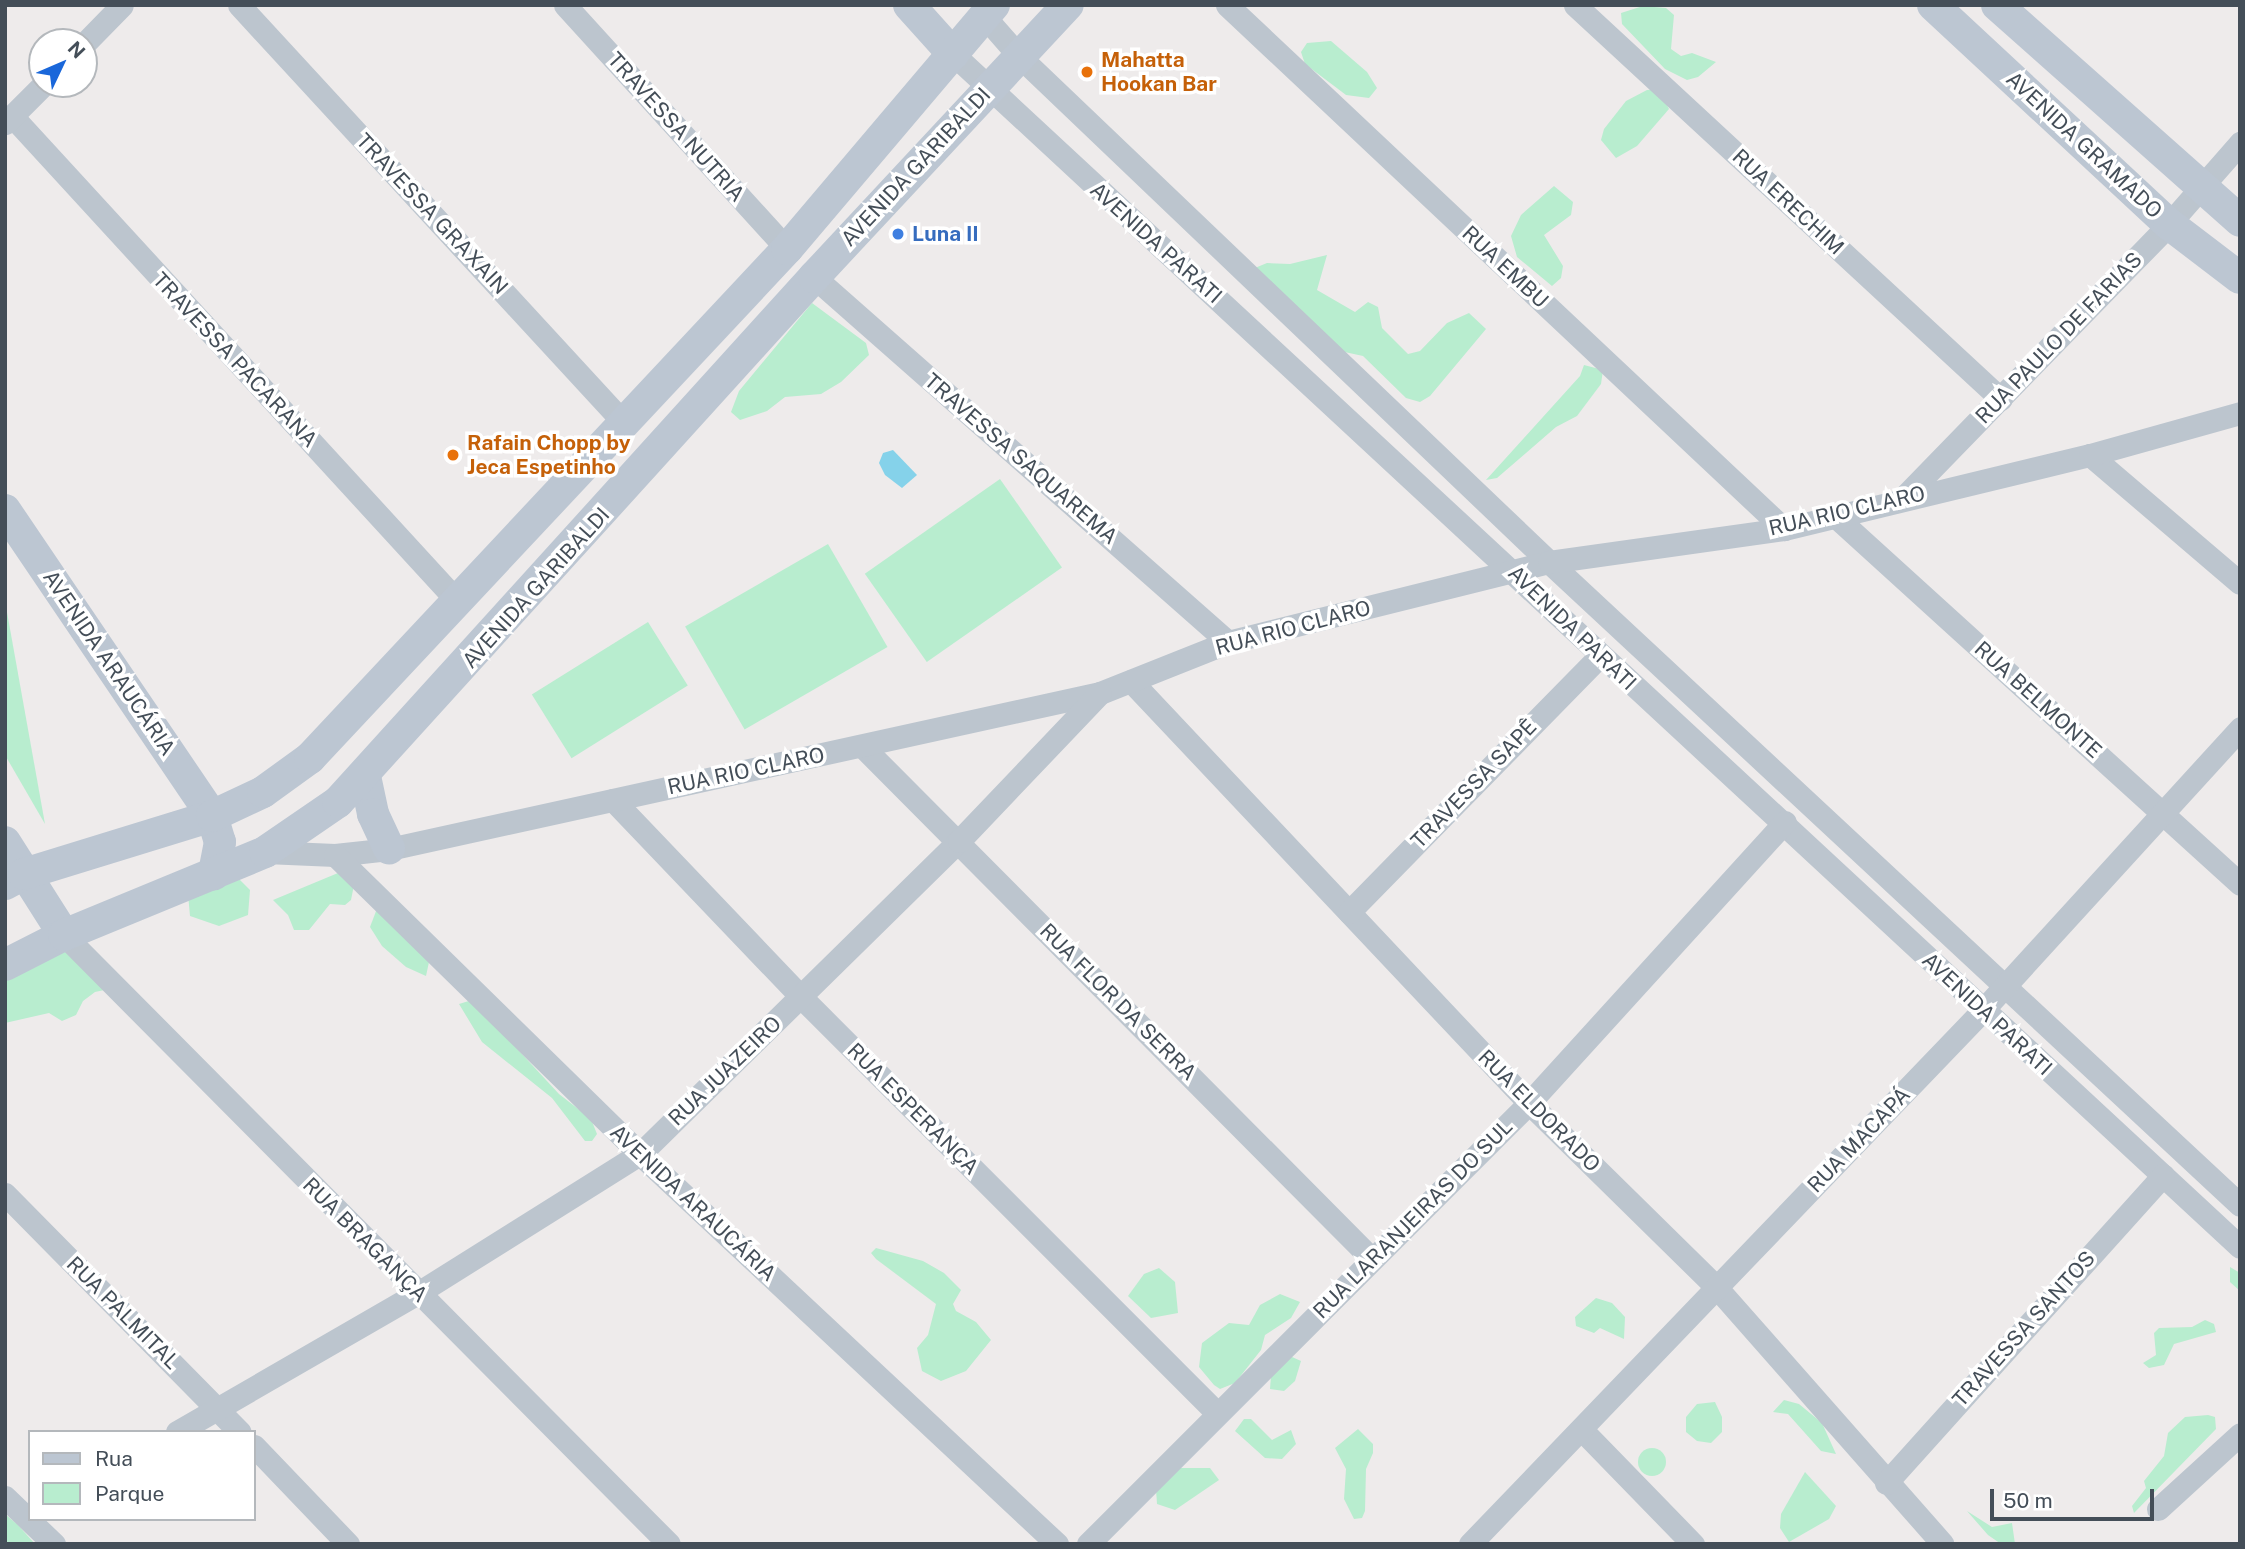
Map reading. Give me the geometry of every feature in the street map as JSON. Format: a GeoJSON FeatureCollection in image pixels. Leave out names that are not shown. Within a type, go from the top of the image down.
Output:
{"type":"FeatureCollection","features":[{"type":"Feature","properties":{"kind":"main road","name":"AVENIDA PARATI"},"geometry":{"type":"LineString","coordinates":[[909,5],[953,54]]}},
{"type":"Feature","properties":{"kind":"main road","name":"AVENIDA GARIBALDI"},"geometry":{"type":"LineString","coordinates":[[5,965],[64,935],[265,852],[311,823],[365,776],[814,277],[1068,5]]}},
{"type":"Feature","properties":{"kind":"main road","name":"AVENIDA GRAMADO"},"geometry":{"type":"LineString","coordinates":[[1933,5],[2169,224],[2240,278]]}},
{"type":"Feature","properties":{"kind":"main road","name":"AVENIDA GRAMADO"},"geometry":{"type":"LineString","coordinates":[[1997,5],[2240,221]]}},
{"type":"Feature","properties":{"kind":"main road","name":"AVENIDA GARIBALDI"},"geometry":{"type":"LineString","coordinates":[[14,879],[212,816],[263,792],[310,758],[459,603],[787,249],[953,54],[984,9]]}},
{"type":"Feature","properties":{"kind":"main road"},"geometry":{"type":"LineString","coordinates":[[1993,61],[2020,27]]}},
{"type":"Feature","properties":{"kind":"main road","name":"AVENIDA ARAUCÁRIA"},"geometry":{"type":"LineString","coordinates":[[5,510],[212,816]]}},
{"type":"Feature","properties":{"kind":"main road"},"geometry":{"type":"LineString","coordinates":[[365,776],[373,814],[389,849]]}},
{"type":"Feature","properties":{"kind":"main road"},"geometry":{"type":"LineString","coordinates":[[212,816],[220,842],[214,874]]}},
{"type":"Feature","properties":{"kind":"main road"},"geometry":{"type":"LineString","coordinates":[[5,842],[14,879],[64,935]]}},
{"type":"Feature","properties":{"kind":"street"},"geometry":{"type":"LineString","coordinates":[[98,30],[122,5]]}},
{"type":"Feature","properties":{"kind":"street","name":"TRAVESSA GRAXAIN"},"geometry":{"type":"LineString","coordinates":[[239,5],[624,423]]}},
{"type":"Feature","properties":{"kind":"street","name":"TRAVESSA NUTRIA"},"geometry":{"type":"LineString","coordinates":[[565,5],[787,249]]}},
{"type":"Feature","properties":{"kind":"street","name":"RUA EMBU"},"geometry":{"type":"LineString","coordinates":[[1227,5],[1784,529]]}},
{"type":"Feature","properties":{"kind":"street","name":"RUA ERECHIM"},"geometry":{"type":"LineString","coordinates":[[1575,5],[2001,399]]}},
{"type":"Feature","properties":{"kind":"street","name":"AVENIDA PARATI"},"geometry":{"type":"LineString","coordinates":[[984,9],[1018,57],[1549,562],[2240,1205]]}},
{"type":"Feature","properties":{"kind":"street","name":"AVENIDA PARATI"},"geometry":{"type":"LineString","coordinates":[[953,54],[988,90],[1516,573],[1599,657],[1785,822],[1982,1011],[2240,1247]]}},
{"type":"Feature","properties":{"kind":"street"},"geometry":{"type":"LineString","coordinates":[[9,120],[30,98]]}},
{"type":"Feature","properties":{"kind":"street","name":"TRAVESSA PACARANA"},"geometry":{"type":"LineString","coordinates":[[9,120],[459,603]]}},
{"type":"Feature","properties":{"kind":"street","name":"RUA PAULO DE FARIAS"},"geometry":{"type":"LineString","coordinates":[[1903,498],[2169,224],[2199,186],[2240,144]]}},
{"type":"Feature","properties":{"kind":"street","name":"TRAVESSA SAQUAREMA"},"geometry":{"type":"LineString","coordinates":[[814,277],[1228,642]]}},
{"type":"Feature","properties":{"kind":"street","name":"RUA RIO CLARO"},"geometry":{"type":"LineString","coordinates":[[265,852],[335,855],[389,849],[862,746],[1100,693],[1228,642],[1516,573],[1549,562],[1784,529],[1903,498],[2090,455],[2240,413]]}},
{"type":"Feature","properties":{"kind":"street"},"geometry":{"type":"LineString","coordinates":[[2090,455],[2240,583]]}},
{"type":"Feature","properties":{"kind":"street","name":"RUA BELMONTE"},"geometry":{"type":"LineString","coordinates":[[1836,517],[2240,884]]}},
{"type":"Feature","properties":{"kind":"street","name":"TRAVESSA SAPÊ"},"geometry":{"type":"LineString","coordinates":[[1349,912],[1599,657]]}},
{"type":"Feature","properties":{"kind":"street","name":"RUA ELDORADO"},"geometry":{"type":"LineString","coordinates":[[1131,681],[1529,1103],[1717,1288],[1886,1483],[1943,1544]]}},
{"type":"Feature","properties":{"kind":"street","name":"RUA JUAZEIRO"},"geometry":{"type":"LineString","coordinates":[[181,1430],[418,1293],[640,1154],[959,841],[1100,693]]}},
{"type":"Feature","properties":{"kind":"street","name":"RUA MACAPÁ"},"geometry":{"type":"LineString","coordinates":[[1471,1544],[1982,1011],[2240,728]]}},
{"type":"Feature","properties":{"kind":"street","name":"RUA FLOR DA SERRA"},"geometry":{"type":"LineString","coordinates":[[862,746],[1373,1259]]}},
{"type":"Feature","properties":{"kind":"street","name":"RUA ESPERANÇA"},"geometry":{"type":"LineString","coordinates":[[613,800],[801,997],[1217,1413]]}},
{"type":"Feature","properties":{"kind":"street","name":"RUA LARANJEIRAS DO SUL"},"geometry":{"type":"LineString","coordinates":[[1087,1544],[1529,1103],[1785,822]]}},
{"type":"Feature","properties":{"kind":"street","name":"AVENIDA ARAUCÁRIA"},"geometry":{"type":"LineString","coordinates":[[335,855],[640,1154],[1057,1544]]}},
{"type":"Feature","properties":{"kind":"street","name":"RUA BRAGANÇA"},"geometry":{"type":"LineString","coordinates":[[64,935],[669,1544]]}},
{"type":"Feature","properties":{"kind":"street","name":"TRAVESSA SANTOS"},"geometry":{"type":"LineString","coordinates":[[1886,1483],[2163,1175]]}},
{"type":"Feature","properties":{"kind":"street","name":"RUA PALMITAL"},"geometry":{"type":"LineString","coordinates":[[5,1194],[238,1430]]}},
{"type":"Feature","properties":{"kind":"street"},"geometry":{"type":"LineString","coordinates":[[1581,1429],[1693,1544]]}},
{"type":"Feature","properties":{"kind":"street"},"geometry":{"type":"LineString","coordinates":[[2158,1509],[2240,1434]]}},
{"type":"Feature","properties":{"kind":"street"},"geometry":{"type":"LineString","coordinates":[[256,1448],[348,1544]]}},
{"type":"Feature","properties":{"kind":"street"},"geometry":{"type":"LineString","coordinates":[[5,1497],[28,1516]]}},
{"type":"Feature","properties":{"kind":"street"},"geometry":{"type":"LineString","coordinates":[[33,1521],[54,1544]]}},
{"type":"Feature","properties":{"kind":"green space"},"geometry":{"type":"Polygon","coordinates":[[[1643,6],[1666,8],[1674,15],[1671,49],[1681,56],[1692,53],[1716,62],[1698,77],[1687,80],[1665,69],[1622,24],[1621,13],[1643,6]]]}},
{"type":"Feature","properties":{"kind":"green space"},"geometry":{"type":"Polygon","coordinates":[[[1331,41],[1367,72],[1377,88],[1369,98],[1346,95],[1305,64],[1301,52],[1307,43],[1331,41]]]}},
{"type":"Feature","properties":{"kind":"green space"},"geometry":{"type":"Polygon","coordinates":[[[1659,89],[1669,109],[1637,146],[1616,158],[1601,140],[1604,129],[1626,101],[1647,90],[1659,89]]]}},
{"type":"Feature","properties":{"kind":"green space"},"geometry":{"type":"Polygon","coordinates":[[[1554,186],[1573,202],[1571,215],[1544,235],[1563,266],[1561,278],[1552,286],[1517,257],[1511,236],[1521,215],[1554,186]]]}},
{"type":"Feature","properties":{"kind":"green space"},"geometry":{"type":"Polygon","coordinates":[[[1327,255],[1317,290],[1355,312],[1368,302],[1378,307],[1382,328],[1408,354],[1420,351],[1447,323],[1469,313],[1486,329],[1430,396],[1420,402],[1406,398],[1363,356],[1340,351],[1245,272],[1267,263],[1290,264],[1327,255]]]}},
{"type":"Feature","properties":{"kind":"green space"},"geometry":{"type":"Polygon","coordinates":[[[812,303],[866,343],[869,355],[841,382],[821,394],[785,397],[767,411],[740,420],[731,412],[739,391],[812,303]]]}},
{"type":"Feature","properties":{"kind":"green space"},"geometry":{"type":"Polygon","coordinates":[[[1584,365],[1603,370],[1601,384],[1577,416],[1556,427],[1497,478],[1486,480],[1580,376],[1584,365]]]}},
{"type":"Feature","properties":{"kind":"green space"},"geometry":{"type":"Polygon","coordinates":[[[1000,479],[1062,567],[927,662],[865,574],[1000,479]]]}},
{"type":"Feature","properties":{"kind":"green space"},"geometry":{"type":"Polygon","coordinates":[[[828,544],[888,647],[745,730],[685,626],[828,544]]]}},
{"type":"Feature","properties":{"kind":"green space"},"geometry":{"type":"Polygon","coordinates":[[[5,601],[45,824],[5,755],[5,601]]]}},
{"type":"Feature","properties":{"kind":"green space"},"geometry":{"type":"Polygon","coordinates":[[[648,622],[688,686],[572,758],[532,695],[648,622]]]}},
{"type":"Feature","properties":{"kind":"green space"},"geometry":{"type":"Polygon","coordinates":[[[338,873],[354,885],[351,900],[345,905],[330,904],[309,930],[294,930],[288,915],[273,900],[338,873]]]}},
{"type":"Feature","properties":{"kind":"green space"},"geometry":{"type":"Polygon","coordinates":[[[239,879],[250,890],[248,915],[219,926],[190,916],[188,894],[239,879]]]}},
{"type":"Feature","properties":{"kind":"green space"},"geometry":{"type":"Polygon","coordinates":[[[378,906],[429,962],[426,976],[406,967],[382,946],[370,927],[378,906]]]}},
{"type":"Feature","properties":{"kind":"green space"},"geometry":{"type":"Polygon","coordinates":[[[68,948],[109,989],[95,992],[83,1001],[76,1015],[62,1021],[49,1013],[5,1023],[5,970],[68,948]]]}},
{"type":"Feature","properties":{"kind":"green space"},"geometry":{"type":"Polygon","coordinates":[[[472,1000],[559,1094],[591,1119],[597,1134],[592,1141],[585,1141],[552,1098],[482,1042],[459,1004],[472,1000]]]}},
{"type":"Feature","properties":{"kind":"green space"},"geometry":{"type":"Polygon","coordinates":[[[876,1248],[923,1261],[944,1273],[961,1290],[953,1304],[956,1311],[976,1322],[991,1340],[966,1371],[941,1381],[922,1371],[917,1348],[928,1335],[936,1304],[876,1259],[871,1253],[876,1248]]]}},
{"type":"Feature","properties":{"kind":"green space"},"geometry":{"type":"Polygon","coordinates":[[[2230,1267],[2240,1273],[2240,1291],[2230,1282],[2230,1267]]]}},
{"type":"Feature","properties":{"kind":"green space"},"geometry":{"type":"Polygon","coordinates":[[[1159,1268],[1175,1282],[1178,1313],[1151,1318],[1128,1296],[1144,1274],[1159,1268]]]}},
{"type":"Feature","properties":{"kind":"green space"},"geometry":{"type":"Polygon","coordinates":[[[1280,1294],[1300,1302],[1291,1318],[1265,1335],[1261,1350],[1235,1383],[1220,1389],[1214,1385],[1199,1367],[1202,1343],[1229,1323],[1249,1325],[1260,1305],[1280,1294]]]}},
{"type":"Feature","properties":{"kind":"green space"},"geometry":{"type":"Polygon","coordinates":[[[1596,1298],[1612,1303],[1625,1317],[1624,1339],[1600,1328],[1594,1333],[1576,1326],[1575,1317],[1596,1298]]]}},
{"type":"Feature","properties":{"kind":"green space"},"geometry":{"type":"Polygon","coordinates":[[[2205,1320],[2214,1324],[2216,1332],[2174,1344],[2164,1365],[2149,1368],[2143,1363],[2156,1355],[2154,1333],[2159,1328],[2192,1327],[2205,1320]]]}},
{"type":"Feature","properties":{"kind":"green space"},"geometry":{"type":"Polygon","coordinates":[[[1292,1357],[1301,1361],[1295,1381],[1284,1391],[1270,1389],[1271,1376],[1284,1358],[1292,1357]]]}},
{"type":"Feature","properties":{"kind":"green space"},"geometry":{"type":"Polygon","coordinates":[[[1784,1400],[1799,1404],[1822,1423],[1836,1454],[1821,1451],[1788,1414],[1773,1412],[1784,1400]]]}},
{"type":"Feature","properties":{"kind":"green space"},"geometry":{"type":"Polygon","coordinates":[[[1715,1402],[1722,1417],[1722,1432],[1711,1443],[1697,1441],[1686,1432],[1686,1417],[1697,1404],[1715,1402]]]}},
{"type":"Feature","properties":{"kind":"green space"},"geometry":{"type":"Polygon","coordinates":[[[2185,1417],[2215,1417],[2216,1429],[2134,1513],[2132,1506],[2146,1488],[2144,1481],[2164,1456],[2168,1433],[2185,1417]]]}},
{"type":"Feature","properties":{"kind":"green space"},"geometry":{"type":"Polygon","coordinates":[[[1244,1419],[1251,1419],[1272,1440],[1291,1430],[1296,1444],[1282,1459],[1265,1458],[1235,1431],[1244,1419]]]}},
{"type":"Feature","properties":{"kind":"green space"},"geometry":{"type":"Polygon","coordinates":[[[1358,1429],[1373,1444],[1373,1453],[1366,1469],[1365,1511],[1362,1518],[1354,1519],[1344,1499],[1346,1469],[1335,1448],[1358,1429]]]}},
{"type":"Feature","properties":{"kind":"green space"},"geometry":{"type":"Polygon","coordinates":[[[1652,1448],[1662,1452],[1666,1462],[1662,1472],[1652,1476],[1642,1472],[1638,1462],[1642,1452],[1652,1448]]]}},
{"type":"Feature","properties":{"kind":"green space"},"geometry":{"type":"Polygon","coordinates":[[[1177,1468],[1210,1468],[1219,1480],[1175,1510],[1157,1504],[1156,1489],[1177,1468]]]}},
{"type":"Feature","properties":{"kind":"green space"},"geometry":{"type":"Polygon","coordinates":[[[1805,1472],[1836,1506],[1829,1519],[1789,1542],[1780,1528],[1781,1514],[1805,1472]]]}},
{"type":"Feature","properties":{"kind":"green space"},"geometry":{"type":"Polygon","coordinates":[[[1967,1511],[1992,1527],[2012,1523],[2015,1544],[2001,1544],[1988,1535],[1967,1511]]]}},
{"type":"Feature","properties":{"kind":"green space"},"geometry":{"type":"Polygon","coordinates":[[[5,1514],[18,1525],[35,1544],[5,1544],[5,1514]]]}},
{"type":"Feature","properties":{"kind":"water"},"geometry":{"type":"Polygon","coordinates":[[[893,450],[917,475],[902,488],[885,475],[879,463],[883,453],[893,450]]]}},
{"type":"Feature","properties":{"kind":"place","name":"Mahatta Hookan Bar"},"geometry":{"type":"Point","coordinates":[1087,72]}},
{"type":"Feature","properties":{"kind":"place","name":"Luna II"},"geometry":{"type":"Point","coordinates":[898,234]}},
{"type":"Feature","properties":{"kind":"place","name":"Rafain Chopp by Jeca Espetinho"},"geometry":{"type":"Point","coordinates":[453,455]}}]}
